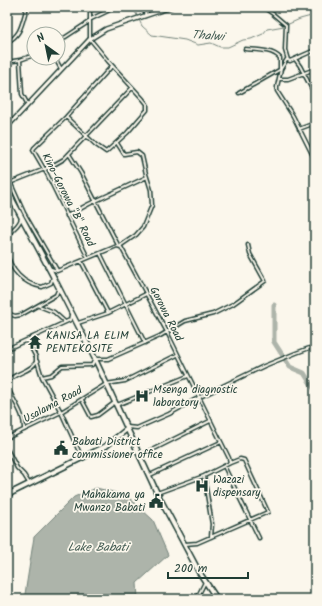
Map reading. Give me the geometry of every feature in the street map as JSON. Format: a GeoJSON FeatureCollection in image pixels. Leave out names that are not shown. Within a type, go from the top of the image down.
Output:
{"type":"FeatureCollection","features":[{"type":"Feature","properties":{"kind":"highway"},"geometry":{"type":"LineString","coordinates":[[7,190],[18,210],[23,215],[95,359],[146,472],[184,544],[217,599]]}},
{"type":"Feature","properties":{"kind":"highway"},"geometry":{"type":"LineString","coordinates":[[106,446],[122,430],[121,418]]}},
{"type":"Feature","properties":{"kind":"highway"},"geometry":{"type":"LineString","coordinates":[[7,495],[106,446],[126,428]]}},
{"type":"Feature","properties":{"kind":"street"},"geometry":{"type":"LineString","coordinates":[[7,42],[15,38],[20,32],[28,7]]}},
{"type":"Feature","properties":{"kind":"street"},"geometry":{"type":"LineString","coordinates":[[90,7],[90,39],[145,102],[147,110],[117,143],[105,152],[66,117],[112,66]]}},
{"type":"Feature","properties":{"kind":"street"},"geometry":{"type":"LineString","coordinates":[[66,36],[90,20],[115,7]]}},
{"type":"Feature","properties":{"kind":"street"},"geometry":{"type":"LineString","coordinates":[[143,17],[146,7]]}},
{"type":"Feature","properties":{"kind":"street"},"geometry":{"type":"LineString","coordinates":[[7,127],[90,39],[106,29],[171,7]]}},
{"type":"Feature","properties":{"kind":"street"},"geometry":{"type":"LineString","coordinates":[[239,93],[281,69],[287,59],[285,50],[286,25],[263,7]]}},
{"type":"Feature","properties":{"kind":"street"},"geometry":{"type":"LineString","coordinates":[[245,49],[276,54],[280,58],[281,69],[277,91],[290,110],[315,160]]}},
{"type":"Feature","properties":{"kind":"street"},"geometry":{"type":"LineString","coordinates":[[287,59],[290,61],[315,50]]}},
{"type":"Feature","properties":{"kind":"street"},"geometry":{"type":"LineString","coordinates":[[7,62],[26,58]]}},
{"type":"Feature","properties":{"kind":"street"},"geometry":{"type":"LineString","coordinates":[[295,59],[315,95]]}},
{"type":"Feature","properties":{"kind":"street"},"geometry":{"type":"LineString","coordinates":[[20,60],[22,94],[28,105]]}},
{"type":"Feature","properties":{"kind":"street"},"geometry":{"type":"LineString","coordinates":[[59,66],[61,70]]}},
{"type":"Feature","properties":{"kind":"street"},"geometry":{"type":"LineString","coordinates":[[280,78],[288,79],[315,69]]}},
{"type":"Feature","properties":{"kind":"street"},"geometry":{"type":"LineString","coordinates":[[7,184],[11,184],[55,165],[69,154],[132,88]]}},
{"type":"Feature","properties":{"kind":"street","name":"Kino-Gorowa \"B\" Road"},"geometry":{"type":"LineString","coordinates":[[66,117],[33,150],[88,258]]}},
{"type":"Feature","properties":{"kind":"street"},"geometry":{"type":"LineString","coordinates":[[299,129],[315,123]]}},
{"type":"Feature","properties":{"kind":"street"},"geometry":{"type":"LineString","coordinates":[[50,269],[57,271],[81,260],[119,246],[141,231],[146,222],[152,201],[151,190],[146,177],[142,156],[137,152],[124,154],[117,143]]}},
{"type":"Feature","properties":{"kind":"street","name":"Gorowa Road"},"geometry":{"type":"LineString","coordinates":[[69,154],[79,169],[119,246],[167,332],[177,355],[200,397],[230,463]]}},
{"type":"Feature","properties":{"kind":"street"},"geometry":{"type":"LineString","coordinates":[[67,216],[146,177]]}},
{"type":"Feature","properties":{"kind":"street"},"geometry":{"type":"LineString","coordinates":[[11,184],[23,215],[57,271]]}},
{"type":"Feature","properties":{"kind":"street"},"geometry":{"type":"LineString","coordinates":[[7,239],[11,229],[20,224],[23,215]]}},
{"type":"Feature","properties":{"kind":"street"},"geometry":{"type":"LineString","coordinates":[[42,378],[51,376],[62,366],[77,364],[92,365],[95,359],[108,359],[145,343],[187,320],[207,316],[231,305],[265,282],[250,254],[248,245]]}},
{"type":"Feature","properties":{"kind":"street"},"geometry":{"type":"LineString","coordinates":[[7,252],[12,269],[27,282],[42,287],[51,283],[53,276]]}},
{"type":"Feature","properties":{"kind":"street"},"geometry":{"type":"LineString","coordinates":[[100,253],[145,343]]}},
{"type":"Feature","properties":{"kind":"street"},"geometry":{"type":"LineString","coordinates":[[81,260],[108,313]]}},
{"type":"Feature","properties":{"kind":"street"},"geometry":{"type":"LineString","coordinates":[[7,313],[18,316],[39,306],[56,295],[59,288]]}},
{"type":"Feature","properties":{"kind":"street"},"geometry":{"type":"LineString","coordinates":[[76,323],[108,313],[146,294]]}},
{"type":"Feature","properties":{"kind":"street"},"geometry":{"type":"LineString","coordinates":[[39,306],[57,314],[65,322]]}},
{"type":"Feature","properties":{"kind":"street"},"geometry":{"type":"LineString","coordinates":[[7,349],[70,320],[71,313]]}},
{"type":"Feature","properties":{"kind":"street"},"geometry":{"type":"LineString","coordinates":[[27,340],[33,351],[42,378],[61,412],[82,458]]}},
{"type":"Feature","properties":{"kind":"street"},"geometry":{"type":"LineString","coordinates":[[126,428],[137,428],[169,414],[264,366],[315,346]]}},
{"type":"Feature","properties":{"kind":"street"},"geometry":{"type":"LineString","coordinates":[[106,384],[125,381],[177,355]]}},
{"type":"Feature","properties":{"kind":"street"},"geometry":{"type":"LineString","coordinates":[[24,430],[24,423],[21,414],[7,384],[10,378],[33,367],[36,361]]}},
{"type":"Feature","properties":{"kind":"street"},"geometry":{"type":"LineString","coordinates":[[82,400],[92,417],[98,415],[115,404],[188,376]]}},
{"type":"Feature","properties":{"kind":"street","name":"Usalama Road"},"geometry":{"type":"LineString","coordinates":[[7,438],[61,412],[106,384]]}},
{"type":"Feature","properties":{"kind":"street"},"geometry":{"type":"LineString","coordinates":[[140,456],[210,421]]}},
{"type":"Feature","properties":{"kind":"street"},"geometry":{"type":"LineString","coordinates":[[146,472],[150,476],[221,442]]}},
{"type":"Feature","properties":{"kind":"street"},"geometry":{"type":"LineString","coordinates":[[7,449],[17,468],[24,475],[29,484]]}},
{"type":"Feature","properties":{"kind":"street"},"geometry":{"type":"LineString","coordinates":[[157,493],[204,476],[240,459],[244,460],[268,511],[197,543],[184,544]]}},
{"type":"Feature","properties":{"kind":"street"},"geometry":{"type":"LineString","coordinates":[[224,466],[259,538]]}},
{"type":"Feature","properties":{"kind":"street"},"geometry":{"type":"LineString","coordinates":[[204,476],[212,519],[213,529],[211,537]]}},
{"type":"Feature","properties":{"kind":"street"},"geometry":{"type":"LineString","coordinates":[[194,599],[199,594],[205,581]]}},
{"type":"Feature","properties":{"kind":"water","name":"Lake Babati"},"geometry":{"type":"Polygon","coordinates":[[[96,488],[126,495],[153,520],[168,555],[137,583],[138,599],[26,599],[25,594],[34,537],[74,497],[96,488]]]}},
{"type":"Feature","properties":{"kind":"waterway","name":"Thalwi"},"geometry":{"type":"LineString","coordinates":[[133,7],[142,26],[152,35],[185,40],[198,45],[211,43],[220,47],[228,47],[243,40],[251,39],[263,34],[267,29],[284,26],[300,19],[315,15]]}},
{"type":"Feature","properties":{"kind":"waterway"},"geometry":{"type":"LineString","coordinates":[[274,305],[274,342],[290,367],[304,373],[315,390]]}},
{"type":"Feature","properties":{"kind":"place","name":"KANISA LA ELIM PENTEKOSITE"},"geometry":{"type":"Point","coordinates":[35,342]}},
{"type":"Feature","properties":{"kind":"place","name":"Msenga diagnostic laboratory"},"geometry":{"type":"Point","coordinates":[142,396]}},
{"type":"Feature","properties":{"kind":"place","name":"Babati District commissioner office"},"geometry":{"type":"Point","coordinates":[61,448]}},
{"type":"Feature","properties":{"kind":"place","name":"Wazazi dispensary"},"geometry":{"type":"Point","coordinates":[202,486]}},
{"type":"Feature","properties":{"kind":"place","name":"Mahakama ya Mwanzo Babati"},"geometry":{"type":"Point","coordinates":[156,501]}}]}
